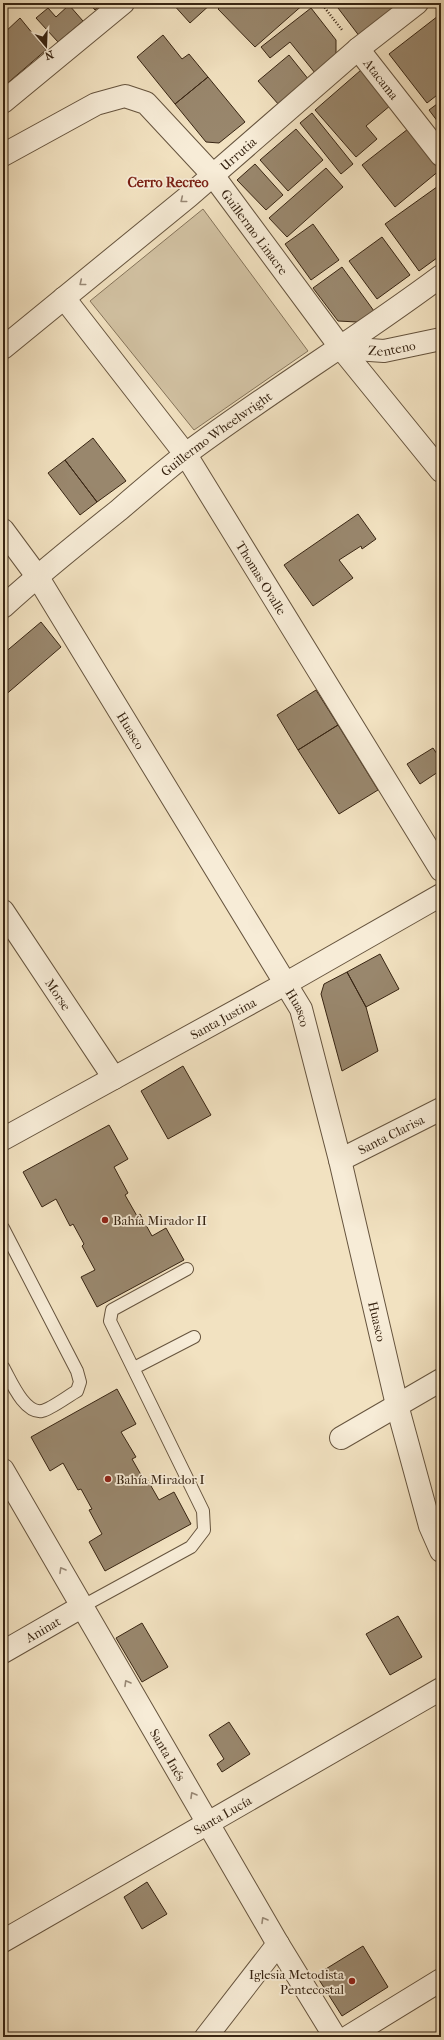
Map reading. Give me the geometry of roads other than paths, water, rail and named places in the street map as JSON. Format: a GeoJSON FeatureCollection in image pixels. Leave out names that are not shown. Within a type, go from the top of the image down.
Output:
{"type":"FeatureCollection","features":[{"type":"Feature","properties":{"kind":"street"},"geometry":{"type":"LineString","coordinates":[[3,102],[123,3]]}},
{"type":"Feature","properties":{"kind":"street","name":"Urrutia"},"geometry":{"type":"LineString","coordinates":[[3,348],[212,174],[358,49],[417,3]]}},
{"type":"Feature","properties":{"kind":"street","name":"Atacama"},"geometry":{"type":"LineString","coordinates":[[358,49],[441,155]]}},
{"type":"Feature","properties":{"kind":"street","name":"Guillermo Linacre"},"geometry":{"type":"LineString","coordinates":[[3,155],[96,104],[125,96],[146,103],[212,174],[341,348],[441,471]]}},
{"type":"Feature","properties":{"kind":"street","name":"Guillermo Wheelwright"},"geometry":{"type":"LineString","coordinates":[[3,607],[37,576],[186,455],[305,370],[341,348],[441,276]]}},
{"type":"Feature","properties":{"kind":"street","name":"Thomas Ovalle"},"geometry":{"type":"LineString","coordinates":[[64,298],[186,455],[441,870]]}},
{"type":"Feature","properties":{"kind":"street","name":"Zenteno"},"geometry":{"type":"LineString","coordinates":[[341,348],[384,351],[441,339]]}},
{"type":"Feature","properties":{"kind":"street","name":"Huasco"},"geometry":{"type":"LineString","coordinates":[[3,530],[37,576],[301,1009],[340,1160],[397,1405],[430,1526],[441,1551]]}},
{"type":"Feature","properties":{"kind":"street","name":"Santa Justina"},"geometry":{"type":"LineString","coordinates":[[3,1139],[285,984],[441,895]]}},
{"type":"Feature","properties":{"kind":"street","name":"Morse"},"geometry":{"type":"LineString","coordinates":[[3,911],[114,1078]]}},
{"type":"Feature","properties":{"kind":"street","name":"Santa Clarisa"},"geometry":{"type":"LineString","coordinates":[[340,1160],[441,1109]]}},
{"type":"Feature","properties":{"kind":"street"},"geometry":{"type":"LineString","coordinates":[[341,1438],[441,1380]]}},
{"type":"Feature","properties":{"kind":"street","name":"Santa Inés"},"geometry":{"type":"LineString","coordinates":[[3,1470],[278,1944],[336,2037]]}},
{"type":"Feature","properties":{"kind":"street","name":"Aninat"},"geometry":{"type":"LineString","coordinates":[[3,1652],[83,1606]]}},
{"type":"Feature","properties":{"kind":"street","name":"Santa Lucía"},"geometry":{"type":"LineString","coordinates":[[3,1941],[441,1689]]}},
{"type":"Feature","properties":{"kind":"street"},"geometry":{"type":"LineString","coordinates":[[206,2037],[278,1944]]}},
{"type":"Feature","properties":{"kind":"street"},"geometry":{"type":"LineString","coordinates":[[348,2037],[441,1980]]}},
{"type":"Feature","properties":{"kind":"lane"},"geometry":{"type":"LineString","coordinates":[[3,1228],[77,1371],[80,1382],[77,1391],[41,1411],[32,1409],[24,1403],[7,1382],[3,1367]]}},
{"type":"Feature","properties":{"kind":"lane"},"geometry":{"type":"LineString","coordinates":[[83,1606],[191,1547],[204,1530],[203,1511],[110,1321],[112,1310],[187,1269]]}},
{"type":"Feature","properties":{"kind":"lane"},"geometry":{"type":"LineString","coordinates":[[134,1368],[194,1337]]}},
{"type":"Feature","properties":{"kind":"place","name":"Bahía Mirador II"},"geometry":{"type":"Point","coordinates":[105,1220]}},
{"type":"Feature","properties":{"kind":"place","name":"Bahía Mirador I"},"geometry":{"type":"Point","coordinates":[108,1479]}},
{"type":"Feature","properties":{"kind":"place","name":"Iglesia Metodista Pentecostal"},"geometry":{"type":"Point","coordinates":[352,1981]}},
{"type":"Feature","properties":{"kind":"district","name":"Cerro Recreo"},"geometry":{"type":"Point","coordinates":[168,182]}}]}
